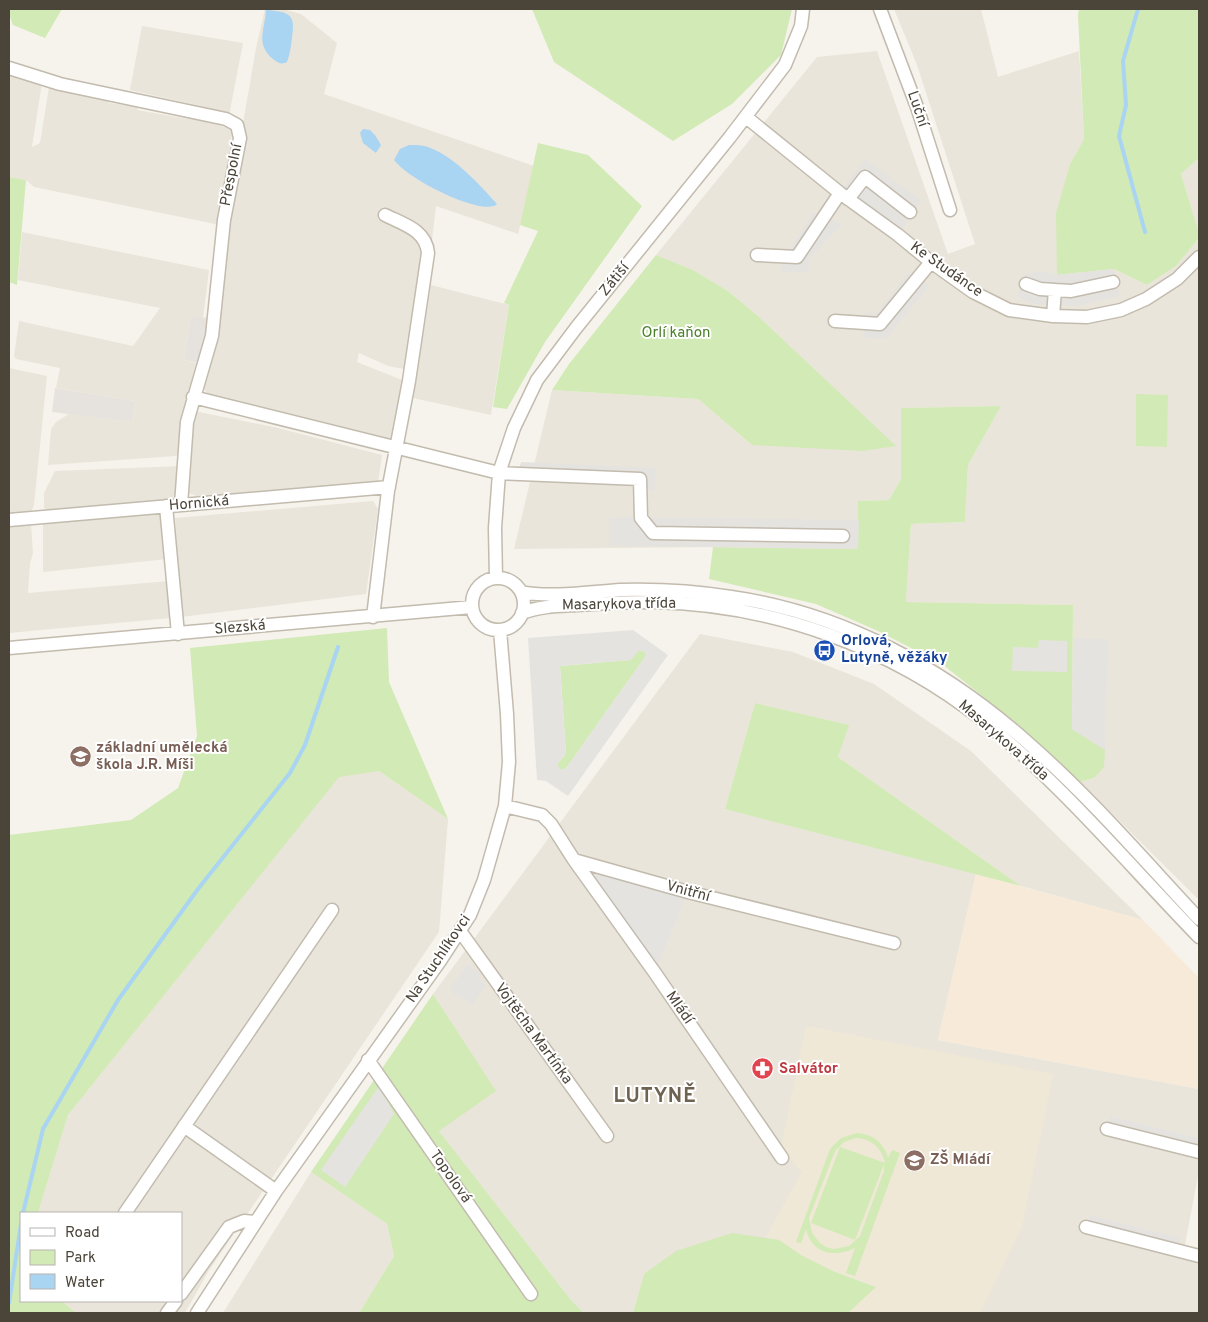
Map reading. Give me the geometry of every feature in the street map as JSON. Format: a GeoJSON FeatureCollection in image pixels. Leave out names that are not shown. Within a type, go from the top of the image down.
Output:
{"type":"FeatureCollection","features":[{"type":"Feature","properties":{"kind":"street","name":"Zátiší"},"geometry":{"type":"LineString","coordinates":[[496,578],[495,528],[499,473],[514,428],[537,380],[785,65],[801,26],[803,9]]}},
{"type":"Feature","properties":{"kind":"street","name":"Luční"},"geometry":{"type":"LineString","coordinates":[[880,9],[917,107],[950,210]]}},
{"type":"Feature","properties":{"kind":"street","name":"Přespolní"},"geometry":{"type":"LineString","coordinates":[[9,68],[60,84],[226,119],[237,125],[240,138],[224,220],[212,336],[187,422],[181,505]]}},
{"type":"Feature","properties":{"kind":"street","name":"Ke Studánce"},"geometry":{"type":"LineString","coordinates":[[746,116],[844,196],[931,262],[973,292],[1009,310],[1053,316],[1087,317],[1122,310],[1146,299],[1178,279],[1199,257]]}},
{"type":"Feature","properties":{"kind":"street"},"geometry":{"type":"LineString","coordinates":[[757,255],[796,257],[844,196],[865,177],[910,212]]}},
{"type":"Feature","properties":{"kind":"street"},"geometry":{"type":"LineString","coordinates":[[372,617],[389,487],[428,252],[424,239],[419,232],[386,215]]}},
{"type":"Feature","properties":{"kind":"street"},"geometry":{"type":"LineString","coordinates":[[835,321],[880,324],[931,262]]}},
{"type":"Feature","properties":{"kind":"street"},"geometry":{"type":"LineString","coordinates":[[1026,284],[1040,289],[1072,291],[1113,282]]}},
{"type":"Feature","properties":{"kind":"street"},"geometry":{"type":"LineString","coordinates":[[1053,316],[1055,290]]}},
{"type":"Feature","properties":{"kind":"street"},"geometry":{"type":"LineString","coordinates":[[193,397],[499,473],[640,479],[641,518],[653,533],[843,536]]}},
{"type":"Feature","properties":{"kind":"street","name":"Hornická"},"geometry":{"type":"LineString","coordinates":[[9,520],[389,487]]}},
{"type":"Feature","properties":{"kind":"street"},"geometry":{"type":"LineString","coordinates":[[166,506],[178,634]]}},
{"type":"Feature","properties":{"kind":"street"},"geometry":{"type":"LineString","coordinates":[[496,578],[511,582],[520,592],[523,600],[522,613],[513,625],[500,630],[492,630],[478,622],[472,607],[472,599],[475,591],[488,580],[496,578]]}},
{"type":"Feature","properties":{"kind":"street","name":"Masarykova třída"},"geometry":{"type":"LineString","coordinates":[[520,592],[534,594],[642,590],[732,597],[807,614],[852,630],[883,644],[956,686],[1028,742],[1086,798],[1199,919]]}},
{"type":"Feature","properties":{"kind":"street","name":"Masarykova třída"},"geometry":{"type":"LineString","coordinates":[[522,613],[547,607],[593,603],[646,602],[699,605],[757,614],[809,628],[836,637],[887,660],[921,678],[963,706],[1016,748],[1199,937]]}},
{"type":"Feature","properties":{"kind":"street","name":"Slezská"},"geometry":{"type":"LineString","coordinates":[[9,648],[472,607]]}},
{"type":"Feature","properties":{"kind":"street","name":"Na Stuchlíkovci"},"geometry":{"type":"LineString","coordinates":[[197,1313],[276,1191],[460,931],[470,914],[484,880],[505,806],[509,762],[500,630]]}},
{"type":"Feature","properties":{"kind":"street"},"geometry":{"type":"LineString","coordinates":[[505,806],[542,815],[551,824],[574,860]]}},
{"type":"Feature","properties":{"kind":"street","name":"Vnitřní"},"geometry":{"type":"LineString","coordinates":[[574,860],[688,892],[894,943]]}},
{"type":"Feature","properties":{"kind":"street","name":"Mládí"},"geometry":{"type":"LineString","coordinates":[[574,860],[782,1158]]}},
{"type":"Feature","properties":{"kind":"street"},"geometry":{"type":"LineString","coordinates":[[126,1212],[332,910]]}},
{"type":"Feature","properties":{"kind":"street","name":"Vojtěcha Martínka"},"geometry":{"type":"LineString","coordinates":[[460,931],[607,1136]]}},
{"type":"Feature","properties":{"kind":"street","name":"Topolová"},"geometry":{"type":"LineString","coordinates":[[368,1060],[531,1294]]}},
{"type":"Feature","properties":{"kind":"street"},"geometry":{"type":"LineString","coordinates":[[184,1126],[276,1191]]}},
{"type":"Feature","properties":{"kind":"street"},"geometry":{"type":"LineString","coordinates":[[1107,1130],[1199,1152]]}},
{"type":"Feature","properties":{"kind":"street"},"geometry":{"type":"LineString","coordinates":[[182,1293],[229,1227],[244,1221],[255,1222]]}},
{"type":"Feature","properties":{"kind":"street"},"geometry":{"type":"LineString","coordinates":[[1086,1227],[1199,1256]]}},
{"type":"Feature","properties":{"kind":"street"},"geometry":{"type":"LineString","coordinates":[[168,1313],[175,1302]]}},
{"type":"Feature","properties":{"kind":"shaded area"},"geometry":{"type":"Polygon","coordinates":[[[265,9],[283,9],[301,14],[337,43],[324,94],[534,166],[518,234],[436,206],[432,240],[423,240],[408,364],[404,369],[388,366],[359,353],[357,362],[402,380],[403,384],[391,439],[388,440],[208,395],[204,389],[212,350],[232,187],[256,48],[265,9]]]}},
{"type":"Feature","properties":{"kind":"shaded area"},"geometry":{"type":"Polygon","coordinates":[[[894,9],[981,9],[998,77],[1079,51],[1084,139],[1070,164],[1057,275],[1114,269],[1147,285],[1176,266],[1199,238],[1199,900],[1080,782],[1094,778],[1072,729],[1073,605],[906,602],[911,524],[965,522],[968,465],[1001,406],[901,408],[901,479],[889,500],[858,501],[858,549],[713,547],[514,549],[552,390],[698,399],[752,445],[895,446],[758,316],[728,291],[693,270],[656,255],[817,57],[877,51],[948,254],[975,244],[917,65],[894,9]]]}},
{"type":"Feature","properties":{"kind":"shaded area"},"geometry":{"type":"Polygon","coordinates":[[[142,26],[243,43],[229,116],[201,106],[130,90],[142,26]]]}},
{"type":"Feature","properties":{"kind":"shaded area"},"geometry":{"type":"Polygon","coordinates":[[[9,72],[42,83],[32,147],[40,143],[49,87],[106,99],[109,103],[138,107],[137,110],[188,119],[188,117],[230,128],[232,133],[220,225],[34,187],[26,180],[9,177],[9,72]]]}},
{"type":"Feature","properties":{"kind":"shaded area"},"geometry":{"type":"Polygon","coordinates":[[[1199,158],[1199,233],[1181,174],[1199,158]]]}},
{"type":"Feature","properties":{"kind":"shaded area"},"geometry":{"type":"Polygon","coordinates":[[[865,159],[922,201],[898,235],[840,193],[865,159]]]}},
{"type":"Feature","properties":{"kind":"shaded area"},"geometry":{"type":"Polygon","coordinates":[[[813,213],[842,224],[809,259],[810,271],[781,273],[781,256],[787,253],[813,213]]]}},
{"type":"Feature","properties":{"kind":"shaded area"},"geometry":{"type":"Polygon","coordinates":[[[22,232],[209,270],[203,318],[191,316],[184,360],[196,363],[185,408],[181,451],[176,456],[48,465],[51,429],[56,422],[69,414],[132,422],[135,401],[56,388],[60,368],[16,359],[14,356],[19,321],[133,346],[160,308],[18,280],[22,232]]]}},
{"type":"Feature","properties":{"kind":"shaded area"},"geometry":{"type":"Polygon","coordinates":[[[1114,269],[1120,296],[1077,306],[1034,304],[1017,297],[1024,274],[1041,271],[1057,275],[1114,269]]]}},
{"type":"Feature","properties":{"kind":"shaded area"},"geometry":{"type":"Polygon","coordinates":[[[909,271],[929,286],[886,339],[863,338],[865,312],[877,313],[909,271]]]}},
{"type":"Feature","properties":{"kind":"shaded area"},"geometry":{"type":"Polygon","coordinates":[[[431,285],[509,305],[491,415],[413,398],[431,285]]]}},
{"type":"Feature","properties":{"kind":"shaded area"},"geometry":{"type":"Polygon","coordinates":[[[191,316],[208,318],[199,363],[184,360],[191,316]]]}},
{"type":"Feature","properties":{"kind":"shaded area"},"geometry":{"type":"Polygon","coordinates":[[[9,368],[47,376],[34,505],[30,515],[9,516],[9,368]]]}},
{"type":"Feature","properties":{"kind":"shaded area"},"geometry":{"type":"Polygon","coordinates":[[[55,388],[135,401],[132,422],[52,412],[55,388]]]}},
{"type":"Feature","properties":{"kind":"shaded area"},"geometry":{"type":"Polygon","coordinates":[[[194,411],[274,427],[382,455],[378,483],[203,499],[187,492],[194,411]]]}},
{"type":"Feature","properties":{"kind":"shaded area"},"geometry":{"type":"Polygon","coordinates":[[[521,462],[656,468],[654,491],[635,488],[626,479],[517,479],[521,462]]]}},
{"type":"Feature","properties":{"kind":"shaded area"},"geometry":{"type":"Polygon","coordinates":[[[181,466],[178,500],[53,513],[44,508],[44,493],[55,471],[181,466]]]}},
{"type":"Feature","properties":{"kind":"shaded area"},"geometry":{"type":"Polygon","coordinates":[[[373,501],[378,509],[366,594],[181,617],[175,518],[373,501]]]}},
{"type":"Feature","properties":{"kind":"shaded area"},"geometry":{"type":"Polygon","coordinates":[[[154,512],[163,516],[167,559],[43,572],[43,522],[154,512]]]}},
{"type":"Feature","properties":{"kind":"shaded area"},"geometry":{"type":"Polygon","coordinates":[[[609,517],[859,520],[858,549],[609,546],[609,517]]]}},
{"type":"Feature","properties":{"kind":"shaded area"},"geometry":{"type":"Polygon","coordinates":[[[31,524],[33,553],[30,564],[28,593],[169,581],[171,618],[9,633],[9,526],[31,524]]]}},
{"type":"Feature","properties":{"kind":"shaded area"},"geometry":{"type":"Polygon","coordinates":[[[633,630],[668,655],[568,796],[546,781],[537,780],[528,638],[633,630]],[[639,650],[631,660],[560,666],[566,754],[558,763],[560,769],[567,767],[645,657],[645,652],[639,650]]]}},
{"type":"Feature","properties":{"kind":"shaded area"},"geometry":{"type":"Polygon","coordinates":[[[700,634],[793,652],[874,684],[971,751],[1143,920],[1021,886],[838,757],[848,725],[755,703],[725,809],[976,874],[938,1040],[1199,1089],[1199,1170],[1185,1245],[1199,1248],[1199,1313],[848,1313],[875,1286],[833,1271],[801,1255],[779,1240],[644,1274],[633,1313],[584,1313],[571,1300],[439,1131],[454,1027],[433,994],[700,634]]]}},
{"type":"Feature","properties":{"kind":"shaded area"},"geometry":{"type":"Polygon","coordinates":[[[1073,638],[1108,639],[1105,750],[1072,729],[1073,638]]]}},
{"type":"Feature","properties":{"kind":"shaded area"},"geometry":{"type":"Polygon","coordinates":[[[1039,640],[1067,641],[1067,672],[1012,671],[1013,647],[1038,648],[1039,640]]]}},
{"type":"Feature","properties":{"kind":"shaded area"},"geometry":{"type":"Polygon","coordinates":[[[379,771],[448,819],[439,932],[208,1272],[185,1313],[76,1313],[63,1302],[182,1302],[182,1212],[38,1212],[68,1115],[339,776],[379,771]]]}},
{"type":"Feature","properties":{"kind":"shaded area"},"geometry":{"type":"Polygon","coordinates":[[[574,860],[688,892],[655,973],[574,860]]]}},
{"type":"Feature","properties":{"kind":"shaded area"},"geometry":{"type":"Polygon","coordinates":[[[976,874],[1143,920],[1199,978],[1199,1089],[938,1040],[976,874]]]}},
{"type":"Feature","properties":{"kind":"shaded area"},"geometry":{"type":"Polygon","coordinates":[[[467,964],[482,974],[479,979],[486,984],[472,1005],[449,990],[467,964]]]}},
{"type":"Feature","properties":{"kind":"shaded area","name":"ZŠ Mládí"},"geometry":{"type":"Polygon","coordinates":[[[806,1026],[1053,1074],[1022,1226],[980,1313],[848,1313],[875,1286],[833,1271],[801,1255],[779,1240],[766,1237],[802,1172],[781,1148],[806,1026]]]}},
{"type":"Feature","properties":{"kind":"shaded area"},"geometry":{"type":"Polygon","coordinates":[[[379,1086],[394,1114],[345,1187],[321,1170],[379,1086]]]}},
{"type":"Feature","properties":{"kind":"shaded area"},"geometry":{"type":"Polygon","coordinates":[[[1111,1116],[1199,1138],[1199,1152],[1107,1129],[1111,1116]]]}},
{"type":"Feature","properties":{"kind":"shaded area"},"geometry":{"type":"Polygon","coordinates":[[[311,1172],[387,1224],[394,1256],[359,1313],[223,1313],[311,1172]]]}},
{"type":"Feature","properties":{"kind":"shaded area"},"geometry":{"type":"Polygon","coordinates":[[[1089,1215],[1180,1238],[1177,1251],[1086,1227],[1089,1215]]]}},
{"type":"Feature","properties":{"kind":"green space"},"geometry":{"type":"Polygon","coordinates":[[[9,9],[62,9],[45,38],[13,25],[9,9]]]}},
{"type":"Feature","properties":{"kind":"green space"},"geometry":{"type":"Polygon","coordinates":[[[532,9],[792,9],[781,55],[732,104],[673,141],[554,62],[532,9]]]}},
{"type":"Feature","properties":{"kind":"green space"},"geometry":{"type":"Polygon","coordinates":[[[1079,9],[1199,9],[1199,158],[1181,174],[1199,238],[1176,266],[1147,285],[1114,269],[1057,275],[1056,213],[1070,164],[1084,139],[1079,9]]]}},
{"type":"Feature","properties":{"kind":"green space"},"geometry":{"type":"Polygon","coordinates":[[[538,143],[588,155],[642,206],[545,342],[507,409],[493,407],[509,305],[504,303],[538,231],[520,225],[538,143]]]}},
{"type":"Feature","properties":{"kind":"green space"},"geometry":{"type":"Polygon","coordinates":[[[9,177],[26,180],[17,285],[9,282],[9,177]]]}},
{"type":"Feature","properties":{"kind":"green space","name":"Orlí kaňon"},"geometry":{"type":"Polygon","coordinates":[[[656,255],[693,270],[728,291],[758,316],[896,446],[863,451],[752,445],[698,399],[552,390],[569,364],[656,255]]]}},
{"type":"Feature","properties":{"kind":"green space"},"geometry":{"type":"Polygon","coordinates":[[[1136,394],[1168,395],[1167,447],[1136,446],[1136,394]]]}},
{"type":"Feature","properties":{"kind":"green space"},"geometry":{"type":"Polygon","coordinates":[[[1001,406],[968,465],[965,522],[911,524],[906,602],[1073,605],[1072,729],[1105,750],[1104,767],[1094,778],[1080,782],[1019,725],[942,664],[878,631],[816,604],[709,579],[713,547],[858,549],[858,501],[889,500],[901,479],[901,408],[1001,406]]]}},
{"type":"Feature","properties":{"kind":"green space"},"geometry":{"type":"Polygon","coordinates":[[[387,628],[389,682],[448,819],[379,771],[339,777],[68,1115],[38,1212],[20,1212],[20,1302],[63,1302],[76,1313],[9,1313],[9,835],[131,820],[178,788],[197,736],[190,648],[387,628]]]}},
{"type":"Feature","properties":{"kind":"green space"},"geometry":{"type":"Polygon","coordinates":[[[639,650],[645,652],[645,657],[567,767],[560,769],[558,763],[566,754],[560,666],[630,660],[639,650]]]}},
{"type":"Feature","properties":{"kind":"green space"},"geometry":{"type":"Polygon","coordinates":[[[755,703],[849,725],[838,757],[1021,886],[725,809],[755,703]]]}},
{"type":"Feature","properties":{"kind":"green space"},"geometry":{"type":"Polygon","coordinates":[[[433,994],[496,1091],[439,1131],[571,1300],[584,1313],[359,1313],[394,1256],[387,1224],[311,1172],[433,994]]]}},
{"type":"Feature","properties":{"kind":"green space"},"geometry":{"type":"Polygon","coordinates":[[[857,1133],[868,1135],[881,1144],[888,1158],[892,1150],[900,1153],[855,1276],[846,1273],[855,1248],[839,1253],[825,1252],[813,1244],[806,1229],[801,1243],[796,1242],[830,1149],[841,1138],[857,1133]],[[861,1138],[844,1142],[835,1151],[809,1218],[812,1233],[826,1247],[834,1249],[849,1246],[860,1236],[884,1171],[884,1164],[855,1240],[811,1223],[840,1147],[885,1163],[878,1148],[871,1142],[861,1138]]]}},
{"type":"Feature","properties":{"kind":"green space"},"geometry":{"type":"Polygon","coordinates":[[[732,1233],[779,1240],[801,1255],[833,1271],[876,1287],[848,1313],[633,1313],[644,1274],[676,1251],[732,1233]]]}},
{"type":"Feature","properties":{"kind":"water"},"geometry":{"type":"Polygon","coordinates":[[[266,10],[285,13],[292,19],[291,47],[287,62],[285,63],[275,60],[264,48],[262,36],[266,10]]]}},
{"type":"Feature","properties":{"kind":"water"},"geometry":{"type":"Polygon","coordinates":[[[363,129],[370,130],[381,145],[376,153],[363,143],[360,133],[363,129]]]}},
{"type":"Feature","properties":{"kind":"water"},"geometry":{"type":"Polygon","coordinates":[[[409,145],[428,147],[447,157],[466,171],[497,204],[486,207],[479,206],[458,199],[421,182],[394,160],[400,149],[409,145]]]}},
{"type":"Feature","properties":{"kind":"waterway"},"geometry":{"type":"LineString","coordinates":[[1138,9],[1123,61],[1126,105],[1119,136],[1145,232]]}},
{"type":"Feature","properties":{"kind":"waterway"},"geometry":{"type":"LineString","coordinates":[[23,1212],[43,1129],[118,1000],[198,889],[290,773],[305,745],[338,647]]}},
{"type":"Feature","properties":{"kind":"waterway"},"geometry":{"type":"LineString","coordinates":[[9,1303],[20,1231]]}},
{"type":"Feature","properties":{"kind":"place","name":"Orlová, Lutyně, věžáky"},"geometry":{"type":"Point","coordinates":[825,650]}},
{"type":"Feature","properties":{"kind":"place","name":"základní umělecká škola J.R. Míši"},"geometry":{"type":"Point","coordinates":[80,757]}},
{"type":"Feature","properties":{"kind":"place","name":"Salvátor"},"geometry":{"type":"Point","coordinates":[763,1069]}},
{"type":"Feature","properties":{"kind":"place","name":"ZŠ Mládí"},"geometry":{"type":"Point","coordinates":[914,1160]}},
{"type":"Feature","properties":{"kind":"district","name":"LUTYNĚ"},"geometry":{"type":"Point","coordinates":[655,1097]}}]}
